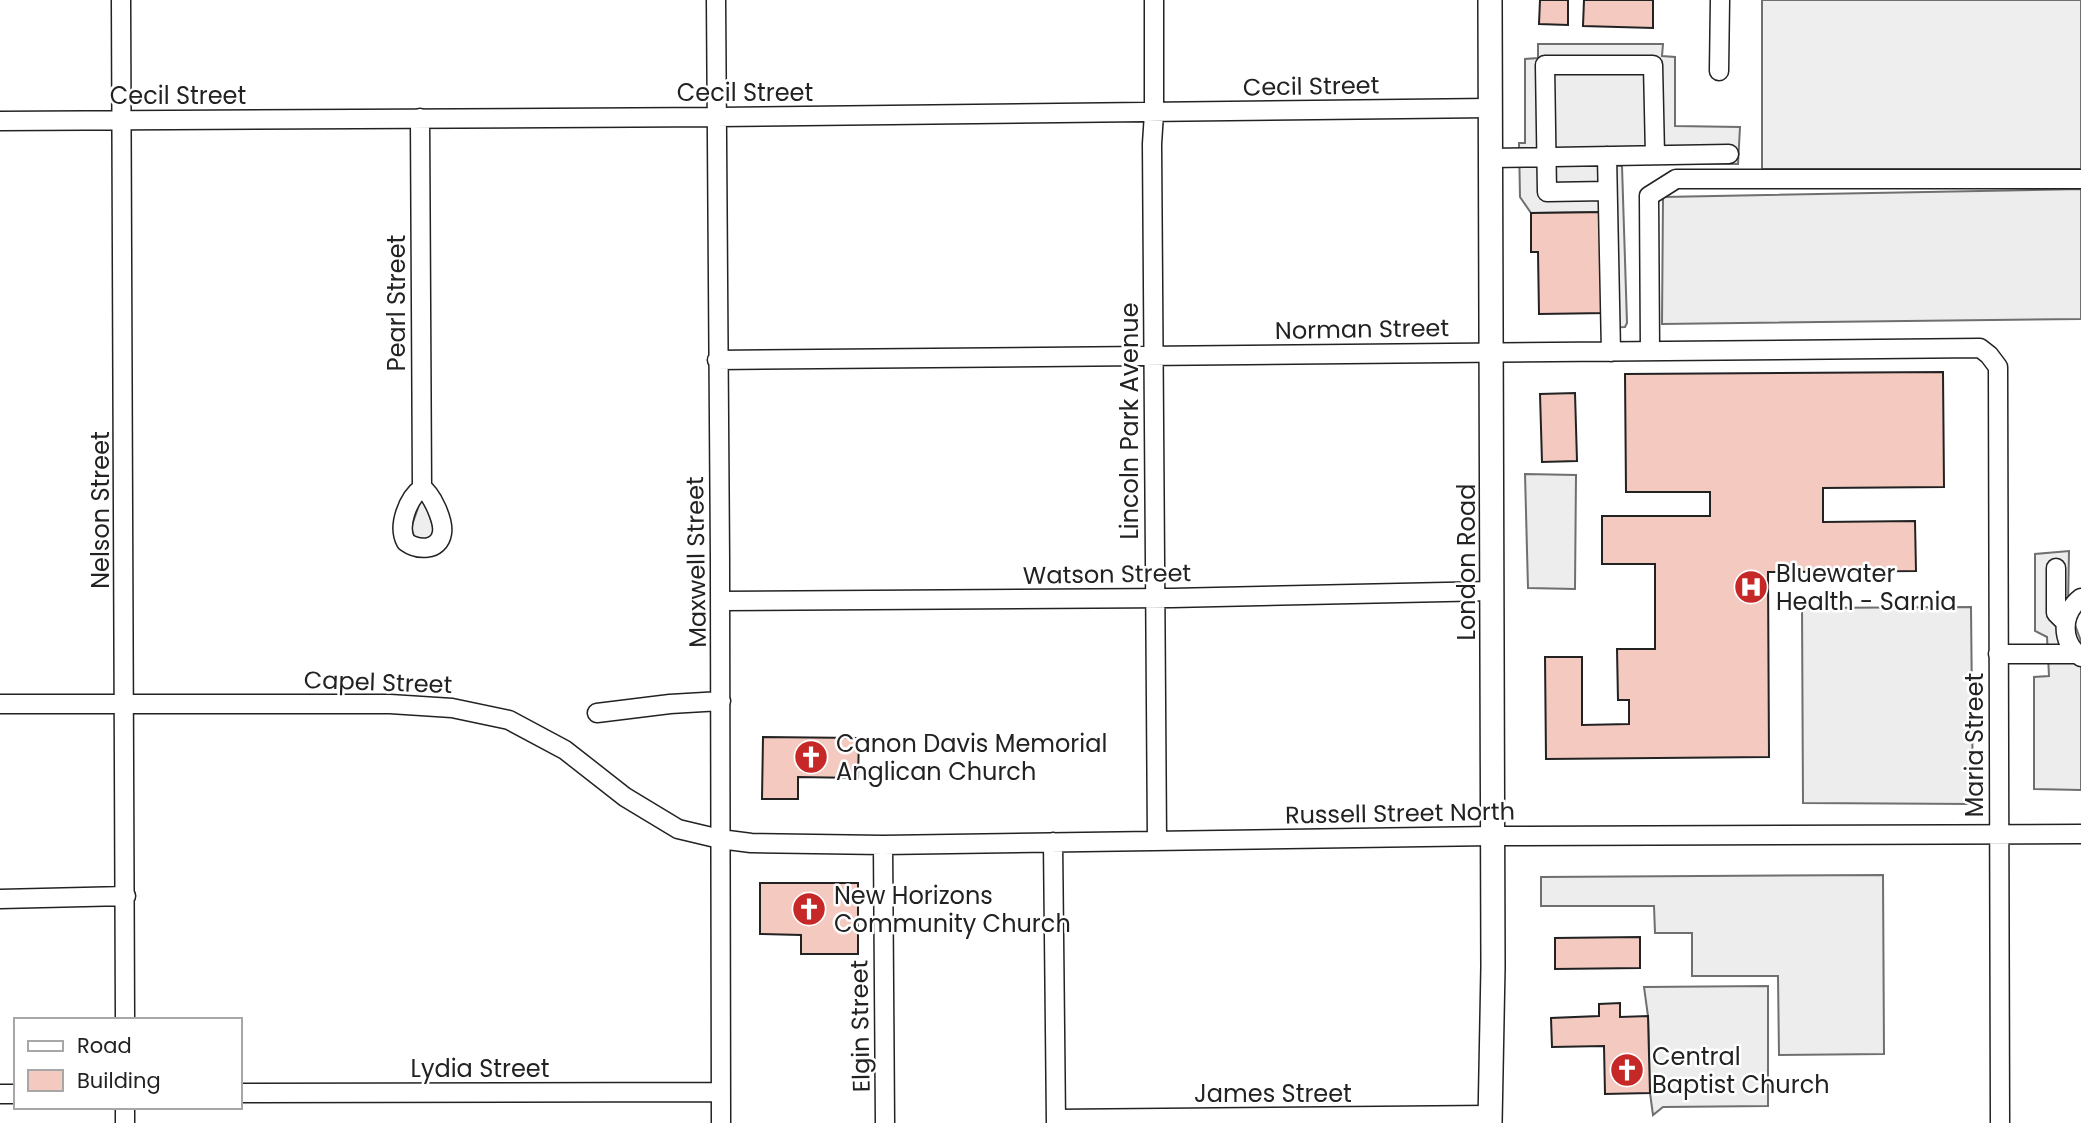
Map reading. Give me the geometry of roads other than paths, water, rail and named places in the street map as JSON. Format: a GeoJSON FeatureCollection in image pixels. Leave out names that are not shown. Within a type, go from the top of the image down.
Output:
{"type":"FeatureCollection","features":[{"type":"Feature","properties":{"kind":"main road","name":"London Road"},"geometry":{"type":"LineString","coordinates":[[1490,0],[1493,967],[1490,1119]]}},
{"type":"Feature","properties":{"kind":"street","name":"Nelson Street"},"geometry":{"type":"LineString","coordinates":[[121,0],[125,1018]]}},
{"type":"Feature","properties":{"kind":"street","name":"Maxwell Street"},"geometry":{"type":"LineString","coordinates":[[716,0],[717,360],[722,601],[721,1123]]}},
{"type":"Feature","properties":{"kind":"street","name":"Lincoln Park Avenue"},"geometry":{"type":"LineString","coordinates":[[1153,0],[1157,841]]}},
{"type":"Feature","properties":{"kind":"street"},"geometry":{"type":"LineString","coordinates":[[1719,71],[1720,0]]}},
{"type":"Feature","properties":{"kind":"street"},"geometry":{"type":"LineString","coordinates":[[1608,191],[1547,192],[1545,65],[1653,65],[1655,155]]}},
{"type":"Feature","properties":{"kind":"street","name":"Cecil Street"},"geometry":{"type":"LineString","coordinates":[[0,121],[717,117],[1490,108]]}},
{"type":"Feature","properties":{"kind":"street","name":"Pearl Street"},"geometry":{"type":"LineString","coordinates":[[420,118],[422,488]]}},
{"type":"Feature","properties":{"kind":"street"},"geometry":{"type":"LineString","coordinates":[[1490,158],[1728,155]]}},
{"type":"Feature","properties":{"kind":"street"},"geometry":{"type":"LineString","coordinates":[[1606,156],[1611,352]]}},
{"type":"Feature","properties":{"kind":"street"},"geometry":{"type":"LineString","coordinates":[[1650,351],[1649,196],[1676,179],[2081,179]]}},
{"type":"Feature","properties":{"kind":"street","name":"Norman Street"},"geometry":{"type":"LineString","coordinates":[[717,360],[1980,348],[1998,367]]}},
{"type":"Feature","properties":{"kind":"street","name":"Maria Street"},"geometry":{"type":"LineString","coordinates":[[1998,367],[2000,1123]]}},
{"type":"Feature","properties":{"kind":"street"},"geometry":{"type":"LineString","coordinates":[[2056,568],[2056,613],[2065,622]]}},
{"type":"Feature","properties":{"kind":"street","name":"Watson Street"},"geometry":{"type":"LineString","coordinates":[[722,601],[1492,592]]}},
{"type":"Feature","properties":{"kind":"street"},"geometry":{"type":"LineString","coordinates":[[2078,655],[2066,634],[2065,622],[2070,610],[2081,598]]}},
{"type":"Feature","properties":{"kind":"street"},"geometry":{"type":"LineString","coordinates":[[1998,654],[2078,655]]}},
{"type":"Feature","properties":{"kind":"street"},"geometry":{"type":"LineString","coordinates":[[597,713],[721,701]]}},
{"type":"Feature","properties":{"kind":"street","name":"Capel Street"},"geometry":{"type":"LineString","coordinates":[[0,704],[390,704],[452,708],[509,720],[565,750],[625,797],[678,829],[720,839]]}},
{"type":"Feature","properties":{"kind":"street","name":"Russell Street North"},"geometry":{"type":"LineString","coordinates":[[720,839],[751,843],[883,845],[1492,836],[2081,834]]}},
{"type":"Feature","properties":{"kind":"street"},"geometry":{"type":"LineString","coordinates":[[1053,842],[1056,1121]]}},
{"type":"Feature","properties":{"kind":"street","name":"Elgin Street"},"geometry":{"type":"LineString","coordinates":[[883,845],[885,1123]]}},
{"type":"Feature","properties":{"kind":"street"},"geometry":{"type":"LineString","coordinates":[[0,898],[125,896]]}},
{"type":"Feature","properties":{"kind":"street","name":"Lydia Street"},"geometry":{"type":"LineString","coordinates":[[242,1093],[721,1092]]}},
{"type":"Feature","properties":{"kind":"street","name":"James Street"},"geometry":{"type":"LineString","coordinates":[[1056,1121],[1490,1119]]}},
{"type":"Feature","properties":{"kind":"place","name":"Bluewater Health - Sarnia"},"geometry":{"type":"Point","coordinates":[1751,587]}},
{"type":"Feature","properties":{"kind":"place","name":"Canon Davis Memorial Anglican Church"},"geometry":{"type":"Point","coordinates":[811,757]}},
{"type":"Feature","properties":{"kind":"place","name":"New Horizons Community Church"},"geometry":{"type":"Point","coordinates":[809,909]}},
{"type":"Feature","properties":{"kind":"place","name":"Central Baptist Church"},"geometry":{"type":"Point","coordinates":[1627,1070]}}]}
